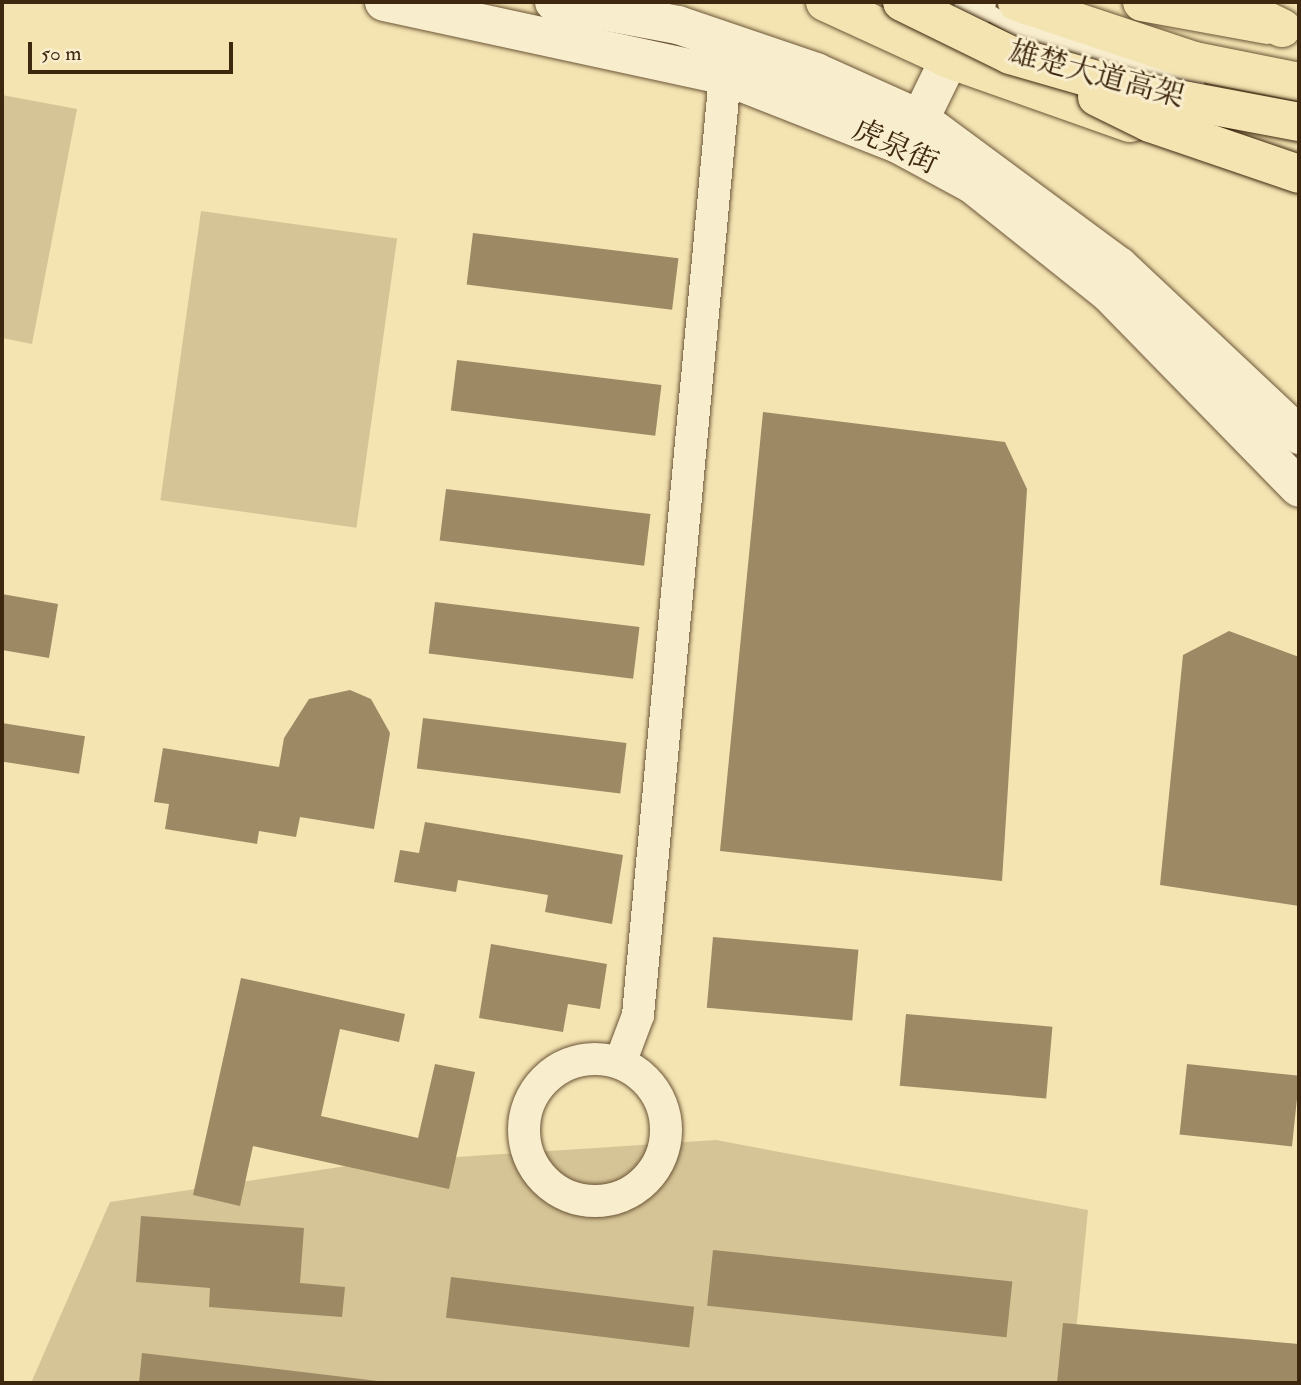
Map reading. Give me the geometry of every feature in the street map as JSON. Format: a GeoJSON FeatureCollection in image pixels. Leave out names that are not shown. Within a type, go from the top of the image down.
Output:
{"type":"FeatureCollection","features":[{"type":"Feature","properties":{"kind":"main road","name":"虎泉街"},"geometry":{"type":"LineString","coordinates":[[384,2],[725,76],[898,144],[972,184],[1109,293],[1299,488]]}},
{"type":"Feature","properties":{"kind":"main road","name":"虎泉街"},"geometry":{"type":"LineString","coordinates":[[554,2],[678,25],[816,72],[920,118],[1119,265],[1299,435]]}},
{"type":"Feature","properties":{"kind":"main road"},"geometry":{"type":"LineString","coordinates":[[825,2],[949,59],[1126,122],[1299,162]]}},
{"type":"Feature","properties":{"kind":"main road","name":"雄楚大道高架"},"geometry":{"type":"LineString","coordinates":[[902,2],[1010,55],[1135,91],[1299,122]]}},
{"type":"Feature","properties":{"kind":"main road","name":"雄楚大道高架"},"geometry":{"type":"LineString","coordinates":[[1017,2],[1194,61],[1299,82]]}},
{"type":"Feature","properties":{"kind":"main road"},"geometry":{"type":"LineString","coordinates":[[1142,2],[1291,31]]}},
{"type":"Feature","properties":{"kind":"main road"},"geometry":{"type":"LineString","coordinates":[[1228,2],[1291,31]]}},
{"type":"Feature","properties":{"kind":"main road"},"geometry":{"type":"LineString","coordinates":[[920,118],[973,3]]}},
{"type":"Feature","properties":{"kind":"main road"},"geometry":{"type":"LineString","coordinates":[[1010,55],[1150,123],[1299,174]]}},
{"type":"Feature","properties":{"kind":"street"},"geometry":{"type":"LineString","coordinates":[[620,1063],[638,1015],[725,76]]}},
{"type":"Feature","properties":{"kind":"street"},"geometry":{"type":"LineString","coordinates":[[572,1062],[620,1063],[640,1075],[660,1102],[667,1136],[661,1158],[631,1192],[610,1201],[564,1196],[544,1182],[523,1139],[534,1092],[572,1062]]}},
{"type":"Feature","properties":{"kind":"lane"},"geometry":{"type":"LineString","coordinates":[[973,3],[1017,28],[1201,87],[1299,106]]}},
{"type":"Feature","properties":{"kind":"shaded area"},"geometry":{"type":"Polygon","coordinates":[[[2,95],[77,109],[32,344],[2,338],[2,95]]]}},
{"type":"Feature","properties":{"kind":"shaded area"},"geometry":{"type":"Polygon","coordinates":[[[201,211],[397,239],[356,528],[160,500],[201,211]]]}},
{"type":"Feature","properties":{"kind":"shaded area"},"geometry":{"type":"Polygon","coordinates":[[[716,1140],[1088,1210],[1071,1383],[31,1383],[110,1202],[366,1163],[716,1140]]]}},
{"type":"Feature","properties":{"kind":"building"},"geometry":{"type":"Polygon","coordinates":[[[473,233],[678,258],[672,310],[467,285],[473,233]]]}},
{"type":"Feature","properties":{"kind":"building"},"geometry":{"type":"Polygon","coordinates":[[[457,360],[661,385],[655,436],[451,411],[457,360]]]}},
{"type":"Feature","properties":{"kind":"building"},"geometry":{"type":"Polygon","coordinates":[[[763,412],[1005,442],[1027,489],[1002,881],[720,851],[763,412]]]}},
{"type":"Feature","properties":{"kind":"building"},"geometry":{"type":"Polygon","coordinates":[[[446,489],[650,514],[644,566],[440,541],[446,489]]]}},
{"type":"Feature","properties":{"kind":"building"},"geometry":{"type":"Polygon","coordinates":[[[2,594],[58,604],[49,658],[2,650],[2,594]]]}},
{"type":"Feature","properties":{"kind":"building"},"geometry":{"type":"Polygon","coordinates":[[[435,602],[639,627],[633,679],[429,654],[435,602]]]}},
{"type":"Feature","properties":{"kind":"building"},"geometry":{"type":"Polygon","coordinates":[[[1229,631],[1299,657],[1299,906],[1160,885],[1183,655],[1229,631]]]}},
{"type":"Feature","properties":{"kind":"building"},"geometry":{"type":"Polygon","coordinates":[[[350,690],[371,699],[390,733],[374,829],[300,817],[296,837],[259,831],[257,844],[165,829],[169,804],[154,802],[163,748],[279,767],[284,738],[309,699],[350,690]]]}},
{"type":"Feature","properties":{"kind":"building"},"geometry":{"type":"Polygon","coordinates":[[[423,718],[626,743],[620,794],[417,769],[423,718]]]}},
{"type":"Feature","properties":{"kind":"building"},"geometry":{"type":"Polygon","coordinates":[[[2,723],[85,736],[79,774],[2,761],[2,723]]]}},
{"type":"Feature","properties":{"kind":"building"},"geometry":{"type":"Polygon","coordinates":[[[425,822],[623,855],[612,924],[545,912],[548,895],[458,880],[456,892],[394,882],[400,850],[419,853],[425,822]]]}},
{"type":"Feature","properties":{"kind":"building"},"geometry":{"type":"Polygon","coordinates":[[[713,937],[858,950],[852,1020],[707,1008],[713,937]]]}},
{"type":"Feature","properties":{"kind":"building"},"geometry":{"type":"Polygon","coordinates":[[[491,944],[607,964],[600,1009],[568,1004],[563,1032],[479,1018],[491,944]]]}},
{"type":"Feature","properties":{"kind":"building"},"geometry":{"type":"Polygon","coordinates":[[[241,978],[405,1014],[399,1042],[340,1029],[321,1116],[418,1138],[435,1064],[475,1072],[449,1189],[253,1146],[240,1206],[193,1195],[241,978]]]}},
{"type":"Feature","properties":{"kind":"building"},"geometry":{"type":"Polygon","coordinates":[[[906,1014],[1052,1027],[1046,1099],[900,1086],[906,1014]]]}},
{"type":"Feature","properties":{"kind":"building"},"geometry":{"type":"Polygon","coordinates":[[[1187,1064],[1299,1076],[1292,1146],[1180,1135],[1187,1064]]]}},
{"type":"Feature","properties":{"kind":"building"},"geometry":{"type":"Polygon","coordinates":[[[141,1216],[304,1228],[300,1283],[345,1287],[342,1317],[209,1307],[210,1288],[136,1282],[141,1216]]]}},
{"type":"Feature","properties":{"kind":"building"},"geometry":{"type":"Polygon","coordinates":[[[713,1250],[1012,1281],[1006,1337],[707,1306],[713,1250]]]}},
{"type":"Feature","properties":{"kind":"building"},"geometry":{"type":"Polygon","coordinates":[[[451,1277],[694,1307],[689,1348],[446,1318],[451,1277]]]}},
{"type":"Feature","properties":{"kind":"building"},"geometry":{"type":"Polygon","coordinates":[[[1063,1323],[1299,1344],[1299,1383],[1057,1383],[1063,1323]]]}},
{"type":"Feature","properties":{"kind":"building"},"geometry":{"type":"Polygon","coordinates":[[[142,1353],[386,1382],[386,1383],[139,1383],[142,1353]]]}}]}
